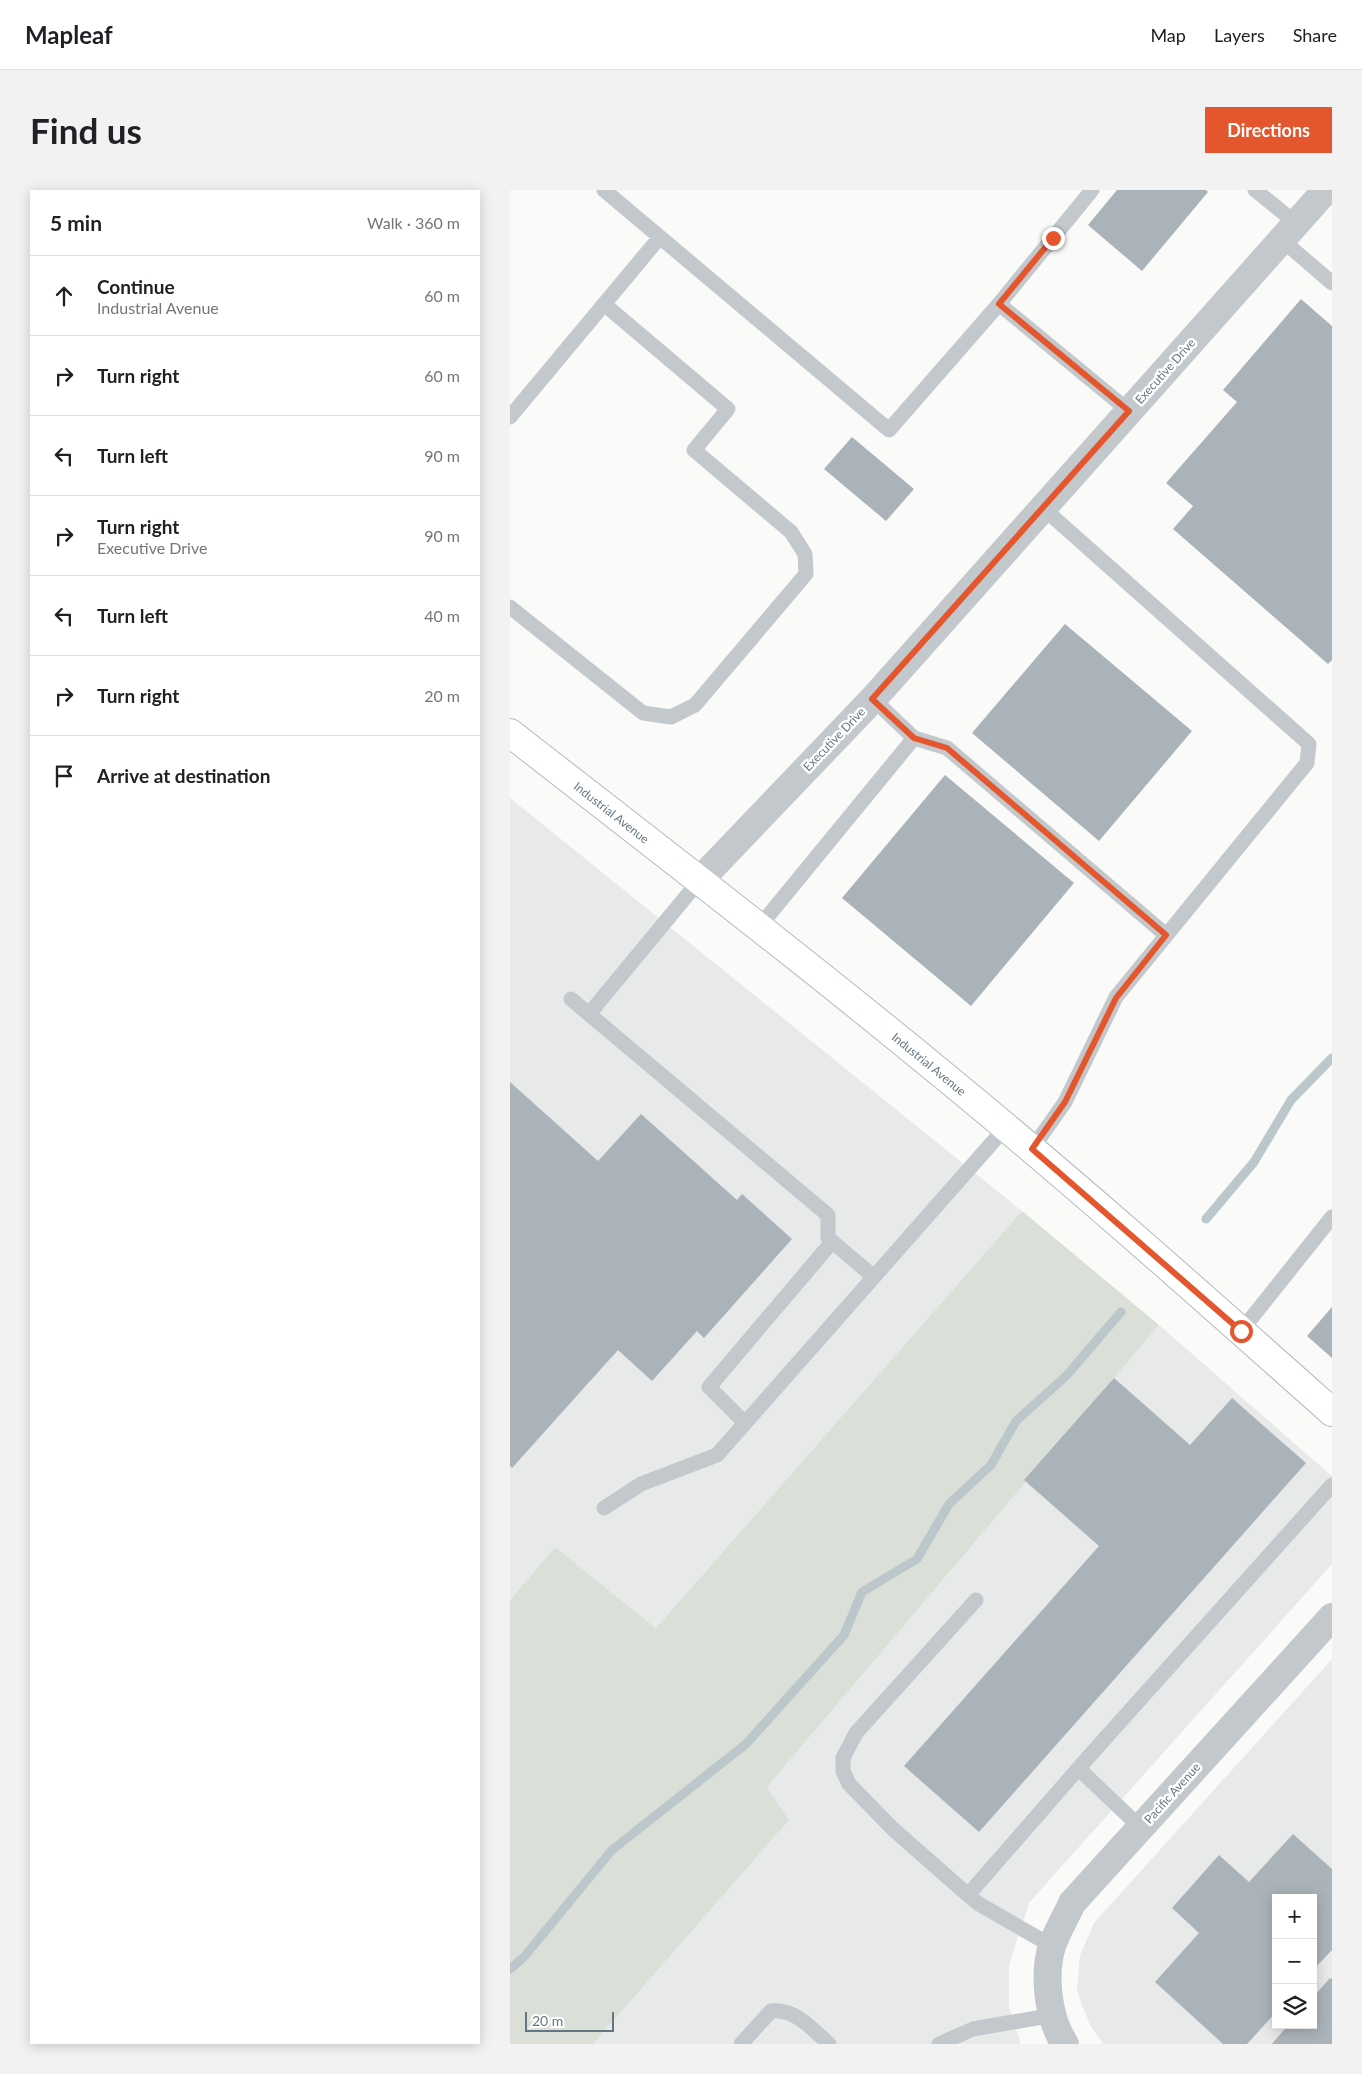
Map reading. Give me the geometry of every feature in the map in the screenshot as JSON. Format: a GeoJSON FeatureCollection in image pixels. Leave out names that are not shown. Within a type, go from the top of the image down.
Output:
{"type":"FeatureCollection","features":[{"type":"Feature","properties":{"kind":"main road","name":"Industrial Avenue"},"geometry":{"type":"LineString","coordinates":[[510,733],[759,927],[1006,1127],[1332,1412]]}},
{"type":"Feature","properties":{"kind":"street","name":"Executive Drive"},"geometry":{"type":"LineString","coordinates":[[698,881],[872,699],[1326,190]]}},
{"type":"Feature","properties":{"kind":"street","name":"Pacific Avenue"},"geometry":{"type":"LineString","coordinates":[[1054,2015],[1047,1988],[1052,1946],[1072,1903],[1332,1617]]}},
{"type":"Feature","properties":{"kind":"street"},"geometry":{"type":"LineString","coordinates":[[1054,2015],[1058,2033],[1065,2044]]}},
{"type":"Feature","properties":{"kind":"lane"},"geometry":{"type":"LineString","coordinates":[[604,190],[889,430],[999,304],[1092,190]]}},
{"type":"Feature","properties":{"kind":"lane"},"geometry":{"type":"LineString","coordinates":[[1255,190],[1332,283]]}},
{"type":"Feature","properties":{"kind":"lane"},"geometry":{"type":"LineString","coordinates":[[510,416],[660,237]]}},
{"type":"Feature","properties":{"kind":"lane"},"geometry":{"type":"LineString","coordinates":[[510,607],[643,713],[671,717],[695,705],[806,574],[805,554],[791,532],[694,450],[728,408],[604,304]]}},
{"type":"Feature","properties":{"kind":"lane"},"geometry":{"type":"LineString","coordinates":[[999,304],[1129,411]]}},
{"type":"Feature","properties":{"kind":"lane"},"geometry":{"type":"LineString","coordinates":[[1032,1149],[1065,1102],[1116,998],[1307,764],[1309,744],[1043,508]]}},
{"type":"Feature","properties":{"kind":"lane"},"geometry":{"type":"LineString","coordinates":[[872,699],[914,738],[947,748],[1166,935]]}},
{"type":"Feature","properties":{"kind":"lane"},"geometry":{"type":"LineString","coordinates":[[759,927],[914,738]]}},
{"type":"Feature","properties":{"kind":"lane"},"geometry":{"type":"LineString","coordinates":[[588,1014],[698,881]]}},
{"type":"Feature","properties":{"kind":"lane"},"geometry":{"type":"LineString","coordinates":[[571,999],[828,1215],[828,1238],[874,1276]]}},
{"type":"Feature","properties":{"kind":"lane"},"geometry":{"type":"LineString","coordinates":[[604,1508],[641,1484],[717,1455],[1006,1127]]}},
{"type":"Feature","properties":{"kind":"lane"},"geometry":{"type":"LineString","coordinates":[[1241,1331],[1332,1217]]}},
{"type":"Feature","properties":{"kind":"lane"},"geometry":{"type":"LineString","coordinates":[[745,1423],[709,1387],[832,1242]]}},
{"type":"Feature","properties":{"kind":"lane"},"geometry":{"type":"LineString","coordinates":[[968,1895],[1332,1485]]}},
{"type":"Feature","properties":{"kind":"lane"},"geometry":{"type":"LineString","coordinates":[[976,1600],[856,1733],[843,1758],[843,1771],[849,1784],[893,1828],[968,1895],[1052,1946]]}},
{"type":"Feature","properties":{"kind":"lane"},"geometry":{"type":"LineString","coordinates":[[1079,1768],[1140,1827]]}},
{"type":"Feature","properties":{"kind":"lane"},"geometry":{"type":"LineString","coordinates":[[741,2044],[771,2011],[781,2010],[799,2016],[829,2044]]}},
{"type":"Feature","properties":{"kind":"lane"},"geometry":{"type":"LineString","coordinates":[[940,2044],[973,2030],[1054,2015]]}},
{"type":"Feature","properties":{"kind":"shaded area"},"geometry":{"type":"Polygon","coordinates":[[[510,798],[1022,1211],[656,1628],[555,1547],[510,1600],[510,798]]]}},
{"type":"Feature","properties":{"kind":"shaded area"},"geometry":{"type":"Polygon","coordinates":[[[1022,1211],[1159,1325],[767,1787],[789,1820],[593,2044],[510,2044],[510,1600],[555,1547],[656,1628],[1022,1211]]]}},
{"type":"Feature","properties":{"kind":"shaded area"},"geometry":{"type":"Polygon","coordinates":[[[1159,1325],[1332,1476],[1332,1564],[1029,1903],[1009,1965],[1009,2007],[1021,2044],[593,2044],[789,1820],[767,1787],[1159,1325]]]}},
{"type":"Feature","properties":{"kind":"shaded area"},"geometry":{"type":"Polygon","coordinates":[[[1332,1659],[1332,2044],[1103,2044],[1089,2023],[1077,1991],[1080,1955],[1094,1923],[1332,1659]]]}},
{"type":"Feature","properties":{"kind":"building"},"geometry":{"type":"Polygon","coordinates":[[[1117,190],[1206,190],[1208,192],[1142,271],[1088,225],[1117,190]]]}},
{"type":"Feature","properties":{"kind":"building"},"geometry":{"type":"Polygon","coordinates":[[[1301,299],[1332,326],[1332,660],[1328,664],[1173,529],[1193,506],[1166,483],[1237,402],[1223,390],[1301,299]]]}},
{"type":"Feature","properties":{"kind":"building"},"geometry":{"type":"Polygon","coordinates":[[[852,437],[914,489],[886,521],[824,469],[852,437]]]}},
{"type":"Feature","properties":{"kind":"building"},"geometry":{"type":"Polygon","coordinates":[[[1065,624],[1192,731],[1099,841],[972,733],[1065,624]]]}},
{"type":"Feature","properties":{"kind":"building"},"geometry":{"type":"Polygon","coordinates":[[[945,775],[1074,883],[971,1006],[842,898],[945,775]]]}},
{"type":"Feature","properties":{"kind":"building"},"geometry":{"type":"Polygon","coordinates":[[[510,1082],[598,1161],[641,1114],[737,1200],[742,1194],[792,1239],[704,1338],[697,1331],[652,1381],[618,1350],[512,1468],[510,1466],[510,1082]]]}},
{"type":"Feature","properties":{"kind":"building"},"geometry":{"type":"Polygon","coordinates":[[[1332,1307],[1332,1358],[1307,1336],[1332,1307]]]}},
{"type":"Feature","properties":{"kind":"building"},"geometry":{"type":"Polygon","coordinates":[[[1114,1378],[1190,1445],[1232,1398],[1306,1463],[979,1832],[904,1766],[1099,1546],[1024,1480],[1114,1378]]]}},
{"type":"Feature","properties":{"kind":"building"},"geometry":{"type":"Polygon","coordinates":[[[1293,1834],[1332,1869],[1332,1950],[1317,1966],[1317,1894],[1272,1894],[1272,2016],[1247,2044],[1223,2044],[1155,1982],[1199,1933],[1172,1908],[1219,1855],[1249,1882],[1293,1834]]]}},
{"type":"Feature","properties":{"kind":"building"},"geometry":{"type":"Polygon","coordinates":[[[1330,1978],[1332,1979],[1332,2044],[1272,2044],[1285,2029],[1317,2029],[1317,1993],[1330,1978]]]}},
{"type":"Feature","properties":{"kind":"waterway"},"geometry":{"type":"LineString","coordinates":[[1206,1219],[1254,1162],[1291,1100],[1332,1058]]}},
{"type":"Feature","properties":{"kind":"waterway"},"geometry":{"type":"LineString","coordinates":[[510,1969],[524,1957],[612,1850],[746,1744],[844,1635],[862,1592],[917,1559],[949,1504],[991,1465],[1016,1421],[1067,1375],[1121,1312]]}},
{"type":"Feature","properties":{"kind":"route"},"geometry":{"type":"LineString","coordinates":[[1053,238],[999,304],[1129,411],[872,699],[914,738],[947,748],[1166,935],[1116,998],[1065,1102],[1032,1149],[1241,1331]]}}]}
